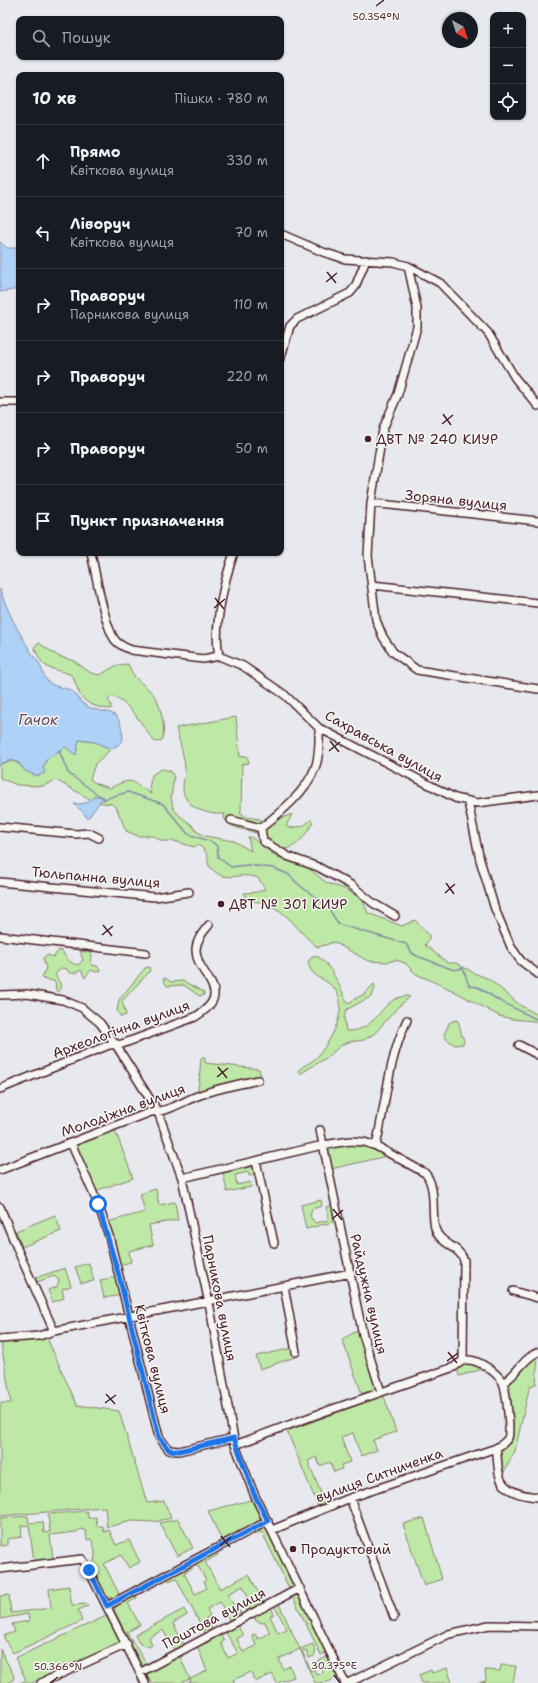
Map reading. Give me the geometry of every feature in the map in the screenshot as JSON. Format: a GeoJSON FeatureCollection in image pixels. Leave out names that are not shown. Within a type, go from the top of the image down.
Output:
{"type":"FeatureCollection","features":[{"type":"Feature","properties":{"kind":"street"},"geometry":{"type":"LineString","coordinates":[[284,235],[323,252],[345,259],[393,262],[408,266],[440,284],[478,321],[497,345],[515,378],[538,406]]}},
{"type":"Feature","properties":{"kind":"street"},"geometry":{"type":"LineString","coordinates":[[284,347],[290,326],[307,313],[350,293],[355,287],[366,260]]}},
{"type":"Feature","properties":{"kind":"street"},"geometry":{"type":"LineString","coordinates":[[408,266],[417,308],[417,327],[398,394],[383,429],[371,504],[368,556],[376,620],[383,637],[393,652],[410,666],[423,672],[538,689]]}},
{"type":"Feature","properties":{"kind":"street"},"geometry":{"type":"LineString","coordinates":[[0,402],[16,402]]}},
{"type":"Feature","properties":{"kind":"street","name":"Зоряна вулиця"},"geometry":{"type":"LineString","coordinates":[[371,504],[538,522]]}},
{"type":"Feature","properties":{"kind":"street"},"geometry":{"type":"LineString","coordinates":[[92,556],[108,626],[112,635],[119,644],[131,650],[202,659],[219,656],[217,648],[220,611],[233,556]]}},
{"type":"Feature","properties":{"kind":"street"},"geometry":{"type":"LineString","coordinates":[[372,586],[538,603]]}},
{"type":"Feature","properties":{"kind":"street","name":"Сахравська вулиця"},"geometry":{"type":"LineString","coordinates":[[219,656],[243,666],[266,680],[285,695],[319,728],[378,757],[442,793],[468,802],[477,803],[538,795]]}},
{"type":"Feature","properties":{"kind":"street"},"geometry":{"type":"LineString","coordinates":[[262,828],[300,792],[312,776],[316,766],[319,746],[319,728]]}},
{"type":"Feature","properties":{"kind":"street"},"geometry":{"type":"LineString","coordinates":[[468,802],[480,860],[495,909],[511,947],[521,961],[538,974]]}},
{"type":"Feature","properties":{"kind":"street"},"geometry":{"type":"LineString","coordinates":[[231,820],[262,828]]}},
{"type":"Feature","properties":{"kind":"street"},"geometry":{"type":"LineString","coordinates":[[0,827],[76,834],[89,833],[99,838]]}},
{"type":"Feature","properties":{"kind":"street"},"geometry":{"type":"LineString","coordinates":[[262,828],[263,841],[287,856],[318,867],[351,885],[373,903],[396,916]]}},
{"type":"Feature","properties":{"kind":"street","name":"Тюльпанна вулиця"},"geometry":{"type":"LineString","coordinates":[[0,882],[155,897],[189,892]]}},
{"type":"Feature","properties":{"kind":"street","name":"Археологічна вулиця"},"geometry":{"type":"LineString","coordinates":[[0,1089],[109,1045],[116,1045],[195,1017],[204,1012],[211,1004],[214,992],[212,981],[198,961],[196,949],[200,937],[209,924]]}},
{"type":"Feature","properties":{"kind":"street"},"geometry":{"type":"LineString","coordinates":[[0,936],[146,953]]}},
{"type":"Feature","properties":{"kind":"street","name":"Парникова вулиця"},"geometry":{"type":"LineString","coordinates":[[0,995],[27,994],[63,1000],[74,1003],[92,1015],[116,1045],[158,1112],[182,1178],[208,1300],[234,1442],[254,1494],[344,1682]]}},
{"type":"Feature","properties":{"kind":"street"},"geometry":{"type":"LineString","coordinates":[[376,1146],[382,1122],[390,1067],[399,1037],[407,1020]]}},
{"type":"Feature","properties":{"kind":"street"},"geometry":{"type":"LineString","coordinates":[[519,1045],[538,1055]]}},
{"type":"Feature","properties":{"kind":"street","name":"Молодіжна вулиця"},"geometry":{"type":"LineString","coordinates":[[0,1170],[151,1112],[158,1112],[219,1088],[258,1080]]}},
{"type":"Feature","properties":{"kind":"street","name":"Райдужна вулиця"},"geometry":{"type":"LineString","coordinates":[[320,1130],[363,1335],[381,1392]]}},
{"type":"Feature","properties":{"kind":"street","name":"Квіткова вулиця"},"geometry":{"type":"LineString","coordinates":[[71,1142],[104,1221],[159,1437],[169,1450],[179,1451],[234,1442]]}},
{"type":"Feature","properties":{"kind":"street"},"geometry":{"type":"LineString","coordinates":[[182,1178],[323,1145],[364,1142],[376,1146],[425,1173],[428,1176],[433,1198],[435,1228],[438,1235],[461,1253],[464,1260],[463,1361]]}},
{"type":"Feature","properties":{"kind":"street"},"geometry":{"type":"LineString","coordinates":[[256,1161],[274,1243]]}},
{"type":"Feature","properties":{"kind":"street"},"geometry":{"type":"LineString","coordinates":[[0,1207],[54,1331]]}},
{"type":"Feature","properties":{"kind":"street"},"geometry":{"type":"LineString","coordinates":[[0,1340],[39,1336],[54,1331],[351,1273]]}},
{"type":"Feature","properties":{"kind":"street"},"geometry":{"type":"LineString","coordinates":[[284,1286],[296,1352]]}},
{"type":"Feature","properties":{"kind":"street"},"geometry":{"type":"LineString","coordinates":[[513,1290],[538,1298]]}},
{"type":"Feature","properties":{"kind":"street"},"geometry":{"type":"LineString","coordinates":[[503,1383],[511,1378],[526,1359],[538,1352]]}},
{"type":"Feature","properties":{"kind":"street"},"geometry":{"type":"LineString","coordinates":[[234,1442],[454,1367],[463,1361],[469,1360],[482,1364],[503,1383],[510,1431],[504,1443],[496,1448],[500,1478],[504,1484],[513,1491],[538,1497]]}},
{"type":"Feature","properties":{"kind":"street","name":"вулиця Ситниченка"},"geometry":{"type":"LineString","coordinates":[[272,1530],[350,1498],[496,1448]]}},
{"type":"Feature","properties":{"kind":"street"},"geometry":{"type":"LineString","coordinates":[[350,1498],[394,1617]]}},
{"type":"Feature","properties":{"kind":"street"},"geometry":{"type":"LineString","coordinates":[[107,1606],[268,1521]]}},
{"type":"Feature","properties":{"kind":"street"},"geometry":{"type":"LineString","coordinates":[[0,1568],[82,1559],[85,1562],[127,1644],[145,1683]]}},
{"type":"Feature","properties":{"kind":"street","name":"Поштова вулиця"},"geometry":{"type":"LineString","coordinates":[[141,1672],[300,1588]]}},
{"type":"Feature","properties":{"kind":"street"},"geometry":{"type":"LineString","coordinates":[[344,1682],[449,1634],[489,1625],[538,1626]]}},
{"type":"Feature","properties":{"kind":"street"},"geometry":{"type":"LineString","coordinates":[[41,1683],[127,1644]]}},
{"type":"Feature","properties":{"kind":"green space"},"geometry":{"type":"Polygon","coordinates":[[[39,643],[58,656],[74,661],[91,673],[100,675],[117,665],[128,664],[135,677],[152,693],[157,700],[162,715],[163,737],[161,741],[155,742],[131,710],[120,700],[112,696],[108,700],[111,704],[111,709],[101,708],[83,699],[72,676],[49,668],[42,662],[34,647],[39,643]]]}},
{"type":"Feature","properties":{"kind":"green space"},"geometry":{"type":"Polygon","coordinates":[[[236,717],[240,757],[247,756],[249,763],[242,764],[240,812],[246,817],[259,819],[269,823],[292,814],[286,826],[289,828],[303,826],[311,820],[313,822],[304,836],[292,847],[281,849],[260,835],[231,825],[224,818],[225,814],[204,812],[192,805],[184,794],[183,787],[185,766],[176,728],[236,717]]]}},
{"type":"Feature","properties":{"kind":"green space"},"geometry":{"type":"Polygon","coordinates":[[[78,740],[95,742],[111,749],[95,764],[90,779],[97,784],[110,788],[128,781],[135,783],[151,794],[149,788],[152,775],[161,769],[171,771],[174,778],[171,797],[173,808],[180,816],[192,825],[196,831],[205,836],[234,841],[251,851],[248,837],[251,837],[277,857],[299,861],[327,883],[345,889],[362,899],[368,913],[402,926],[415,920],[429,935],[429,939],[425,945],[448,963],[456,963],[489,979],[520,1005],[538,1015],[538,1024],[534,1021],[499,1016],[454,991],[416,974],[405,963],[396,960],[387,962],[368,961],[334,942],[319,947],[316,946],[280,911],[265,903],[250,900],[245,896],[244,893],[258,892],[265,889],[258,878],[251,876],[232,877],[220,875],[208,864],[206,853],[197,845],[194,847],[174,841],[162,841],[153,836],[138,836],[126,831],[117,809],[112,804],[95,802],[56,780],[43,786],[17,785],[0,778],[0,764],[14,762],[25,771],[43,767],[47,759],[65,747],[76,754],[78,740]]]}},
{"type":"Feature","properties":{"kind":"green space"},"geometry":{"type":"Polygon","coordinates":[[[59,950],[63,952],[71,962],[78,965],[83,960],[80,951],[90,951],[92,955],[91,965],[97,966],[101,971],[96,972],[91,970],[85,978],[81,970],[75,973],[69,973],[67,969],[61,968],[55,975],[61,985],[59,992],[56,990],[55,982],[45,980],[42,977],[46,968],[43,958],[47,955],[54,957],[59,950]]]}},
{"type":"Feature","properties":{"kind":"green space"},"geometry":{"type":"Polygon","coordinates":[[[312,956],[318,957],[329,967],[348,1003],[364,994],[374,984],[375,988],[372,996],[346,1010],[344,1018],[346,1031],[357,1030],[366,1026],[373,1021],[390,1002],[397,998],[407,996],[410,997],[399,1006],[375,1033],[364,1040],[349,1042],[342,1045],[326,1058],[300,1074],[298,1071],[316,1058],[322,1051],[333,1034],[340,1013],[338,995],[333,987],[315,974],[310,967],[308,962],[312,956]]]}},
{"type":"Feature","properties":{"kind":"green space"},"geometry":{"type":"Polygon","coordinates":[[[149,967],[150,971],[122,1001],[126,1015],[121,1017],[117,1011],[119,1000],[145,968],[149,967]]]}},
{"type":"Feature","properties":{"kind":"green space"},"geometry":{"type":"Polygon","coordinates":[[[165,978],[171,982],[183,981],[204,992],[204,995],[199,996],[184,985],[167,986],[163,979],[165,978]]]}},
{"type":"Feature","properties":{"kind":"green space"},"geometry":{"type":"Polygon","coordinates":[[[455,1020],[458,1021],[459,1024],[464,1040],[463,1044],[455,1045],[446,1039],[444,1035],[449,1023],[455,1020]]]}},
{"type":"Feature","properties":{"kind":"green space"},"geometry":{"type":"Polygon","coordinates":[[[201,1058],[205,1058],[205,1063],[259,1069],[262,1079],[195,1096],[198,1092],[201,1058]]]}},
{"type":"Feature","properties":{"kind":"green space"},"geometry":{"type":"Polygon","coordinates":[[[115,1130],[133,1178],[95,1191],[75,1145],[115,1130]]]}},
{"type":"Feature","properties":{"kind":"green space"},"geometry":{"type":"Polygon","coordinates":[[[350,1144],[364,1145],[387,1156],[331,1169],[326,1149],[328,1147],[350,1144]]]}},
{"type":"Feature","properties":{"kind":"green space"},"geometry":{"type":"Polygon","coordinates":[[[252,1166],[255,1168],[256,1174],[249,1176],[248,1172],[235,1175],[237,1185],[250,1182],[251,1187],[227,1192],[223,1172],[252,1166]]]}},
{"type":"Feature","properties":{"kind":"green space"},"geometry":{"type":"Polygon","coordinates":[[[156,1189],[159,1205],[175,1202],[178,1220],[149,1225],[153,1245],[129,1251],[131,1262],[118,1265],[107,1222],[145,1212],[140,1194],[156,1189]]]}},
{"type":"Feature","properties":{"kind":"green space"},"geometry":{"type":"Polygon","coordinates":[[[321,1200],[322,1206],[312,1209],[310,1216],[315,1223],[329,1220],[326,1207],[334,1205],[337,1221],[306,1229],[301,1205],[321,1200]]]}},
{"type":"Feature","properties":{"kind":"green space"},"geometry":{"type":"Polygon","coordinates":[[[55,1215],[61,1231],[22,1247],[16,1231],[55,1215]]]}},
{"type":"Feature","properties":{"kind":"green space"},"geometry":{"type":"Polygon","coordinates":[[[89,1263],[94,1281],[81,1283],[75,1267],[89,1263]]]}},
{"type":"Feature","properties":{"kind":"green space"},"geometry":{"type":"Polygon","coordinates":[[[65,1268],[71,1286],[62,1289],[64,1298],[53,1302],[48,1290],[57,1287],[59,1280],[54,1276],[37,1282],[35,1278],[65,1268]]]}},
{"type":"Feature","properties":{"kind":"green space"},"geometry":{"type":"Polygon","coordinates":[[[118,1277],[122,1295],[104,1298],[100,1280],[118,1277]]]}},
{"type":"Feature","properties":{"kind":"green space"},"geometry":{"type":"Polygon","coordinates":[[[359,1330],[376,1387],[362,1394],[342,1339],[359,1330]]]}},
{"type":"Feature","properties":{"kind":"green space"},"geometry":{"type":"Polygon","coordinates":[[[47,1338],[77,1405],[119,1411],[147,1503],[164,1501],[171,1518],[154,1522],[132,1521],[107,1527],[105,1507],[0,1516],[0,1403],[11,1403],[1,1343],[47,1338]]]}},
{"type":"Feature","properties":{"kind":"green space"},"geometry":{"type":"Polygon","coordinates":[[[293,1348],[295,1357],[260,1369],[256,1356],[293,1348]]]}},
{"type":"Feature","properties":{"kind":"green space"},"geometry":{"type":"Polygon","coordinates":[[[538,1355],[536,1384],[532,1385],[529,1389],[515,1451],[504,1472],[501,1473],[499,1451],[512,1433],[513,1428],[507,1392],[519,1370],[538,1355]]]}},
{"type":"Feature","properties":{"kind":"green space"},"geometry":{"type":"Polygon","coordinates":[[[470,1364],[483,1369],[459,1376],[459,1367],[470,1364]]]}},
{"type":"Feature","properties":{"kind":"green space"},"geometry":{"type":"Polygon","coordinates":[[[382,1396],[385,1399],[396,1432],[373,1440],[377,1450],[361,1456],[353,1433],[341,1437],[350,1462],[341,1465],[342,1469],[334,1472],[330,1462],[320,1466],[316,1457],[308,1461],[325,1503],[318,1506],[287,1431],[382,1396]]]}},
{"type":"Feature","properties":{"kind":"green space"},"geometry":{"type":"Polygon","coordinates":[[[251,1500],[260,1516],[260,1521],[222,1541],[208,1511],[251,1500]]]}},
{"type":"Feature","properties":{"kind":"green space"},"geometry":{"type":"Polygon","coordinates":[[[87,1511],[88,1518],[96,1517],[97,1526],[103,1526],[104,1532],[109,1530],[116,1545],[129,1540],[140,1562],[129,1568],[121,1555],[104,1564],[120,1596],[115,1599],[105,1596],[90,1567],[93,1564],[95,1553],[91,1539],[87,1540],[86,1531],[81,1529],[76,1532],[50,1535],[53,1559],[34,1561],[29,1525],[21,1526],[22,1537],[7,1539],[7,1545],[0,1546],[0,1518],[28,1516],[29,1523],[43,1522],[44,1533],[50,1532],[48,1514],[87,1511]]]}},
{"type":"Feature","properties":{"kind":"green space"},"geometry":{"type":"Polygon","coordinates":[[[424,1518],[442,1579],[424,1586],[403,1524],[424,1518]]]}},
{"type":"Feature","properties":{"kind":"green space"},"geometry":{"type":"Polygon","coordinates":[[[178,1519],[193,1548],[177,1556],[160,1523],[178,1519]]]}},
{"type":"Feature","properties":{"kind":"green space"},"geometry":{"type":"Polygon","coordinates":[[[262,1527],[267,1529],[293,1584],[289,1588],[262,1532],[254,1535],[252,1532],[262,1527]]]}},
{"type":"Feature","properties":{"kind":"green space"},"geometry":{"type":"Polygon","coordinates":[[[217,1551],[218,1555],[205,1562],[220,1589],[249,1574],[263,1602],[246,1611],[243,1607],[248,1604],[245,1599],[248,1597],[243,1586],[228,1594],[236,1610],[238,1609],[241,1614],[229,1620],[220,1602],[207,1609],[210,1616],[206,1618],[212,1629],[205,1633],[176,1578],[169,1581],[167,1578],[191,1565],[193,1568],[184,1573],[195,1594],[207,1588],[204,1581],[206,1580],[198,1566],[194,1563],[217,1551]]]}},
{"type":"Feature","properties":{"kind":"green space"},"geometry":{"type":"Polygon","coordinates":[[[69,1586],[72,1605],[87,1604],[88,1606],[78,1610],[82,1621],[13,1653],[4,1638],[5,1635],[15,1632],[12,1624],[29,1621],[28,1614],[0,1619],[0,1596],[9,1595],[11,1613],[51,1608],[49,1589],[69,1586]]]}},
{"type":"Feature","properties":{"kind":"green space"},"geometry":{"type":"Polygon","coordinates":[[[297,1593],[325,1650],[325,1653],[321,1655],[292,1595],[297,1593]]]}},
{"type":"Feature","properties":{"kind":"green space"},"geometry":{"type":"Polygon","coordinates":[[[136,1595],[137,1598],[128,1603],[140,1625],[127,1632],[148,1667],[144,1667],[141,1664],[114,1610],[117,1605],[136,1595]]]}},
{"type":"Feature","properties":{"kind":"green space"},"geometry":{"type":"Polygon","coordinates":[[[289,1597],[290,1598],[279,1604],[300,1649],[279,1659],[283,1669],[290,1666],[294,1677],[277,1683],[272,1674],[255,1682],[251,1672],[233,1680],[234,1683],[188,1683],[191,1682],[190,1679],[207,1671],[198,1648],[195,1647],[204,1642],[205,1644],[220,1634],[224,1641],[221,1643],[228,1658],[238,1653],[225,1631],[237,1625],[243,1635],[237,1639],[243,1652],[256,1646],[252,1635],[255,1634],[258,1639],[270,1633],[265,1622],[263,1623],[256,1621],[254,1615],[271,1607],[274,1614],[270,1616],[278,1633],[287,1629],[274,1605],[289,1597]]]}},
{"type":"Feature","properties":{"kind":"green space"},"geometry":{"type":"Polygon","coordinates":[[[184,1609],[187,1615],[173,1623],[184,1645],[174,1650],[163,1630],[149,1637],[152,1645],[149,1647],[139,1643],[135,1635],[184,1609]]]}},
{"type":"Feature","properties":{"kind":"green space"},"geometry":{"type":"Polygon","coordinates":[[[106,1616],[122,1644],[31,1683],[20,1683],[26,1680],[15,1658],[106,1616]]]}},
{"type":"Feature","properties":{"kind":"green space"},"geometry":{"type":"Polygon","coordinates":[[[313,1644],[316,1651],[314,1656],[309,1658],[306,1650],[302,1651],[311,1671],[314,1669],[316,1674],[323,1673],[318,1661],[327,1657],[337,1676],[324,1683],[315,1683],[300,1649],[313,1644]]]}},
{"type":"Feature","properties":{"kind":"green space"},"geometry":{"type":"Polygon","coordinates":[[[0,1649],[14,1676],[13,1680],[7,1683],[0,1683],[0,1649]]]}},
{"type":"Feature","properties":{"kind":"green space"},"geometry":{"type":"Polygon","coordinates":[[[181,1654],[183,1656],[180,1657],[190,1679],[181,1683],[151,1683],[147,1675],[148,1672],[181,1654]]]}},
{"type":"Feature","properties":{"kind":"green space"},"geometry":{"type":"Polygon","coordinates":[[[501,1665],[516,1666],[513,1683],[476,1683],[486,1681],[485,1670],[500,1671],[501,1665]]]}},
{"type":"Feature","properties":{"kind":"green space"},"geometry":{"type":"Polygon","coordinates":[[[447,1668],[452,1683],[422,1683],[419,1675],[431,1670],[432,1673],[447,1668]]]}},
{"type":"Feature","properties":{"kind":"water"},"geometry":{"type":"Polygon","coordinates":[[[0,242],[7,248],[16,248],[16,289],[0,292],[0,242]]]}},
{"type":"Feature","properties":{"kind":"water","name":"Гачок"},"geometry":{"type":"Polygon","coordinates":[[[0,589],[14,622],[32,654],[39,663],[48,682],[72,691],[85,705],[93,709],[115,715],[119,720],[123,739],[118,745],[111,749],[95,742],[79,740],[76,755],[65,747],[47,759],[43,767],[45,773],[37,776],[25,771],[19,763],[12,760],[0,764],[0,589]]]}},
{"type":"Feature","properties":{"kind":"water"},"geometry":{"type":"Polygon","coordinates":[[[94,796],[103,796],[105,800],[101,800],[89,817],[86,817],[84,813],[74,804],[90,801],[94,796]]]}},
{"type":"Feature","properties":{"kind":"waterway"},"geometry":{"type":"LineString","coordinates":[[59,750],[68,773],[104,799],[128,792],[163,804],[188,834],[212,842],[217,846],[218,857],[231,867],[248,865],[273,868],[288,874],[298,884],[328,907],[338,924],[406,944],[412,953],[417,956],[454,970],[463,968],[469,986],[478,987],[498,1000],[538,1020]]}},
{"type":"Feature","properties":{"kind":"place","name":"ДВТ № 240 КИУР"},"geometry":{"type":"Point","coordinates":[368,439]}},
{"type":"Feature","properties":{"kind":"place","name":"ДВТ № 301 КИУР"},"geometry":{"type":"Point","coordinates":[221,904]}},
{"type":"Feature","properties":{"kind":"place","name":"Продуктовий"},"geometry":{"type":"Point","coordinates":[293,1549]}},
{"type":"Feature","properties":{"kind":"route"},"geometry":{"type":"LineString","coordinates":[[89,1570],[107,1606],[268,1521],[254,1494],[235,1445],[234,1438],[179,1451],[169,1450],[159,1437],[109,1236],[98,1204]]}}]}
